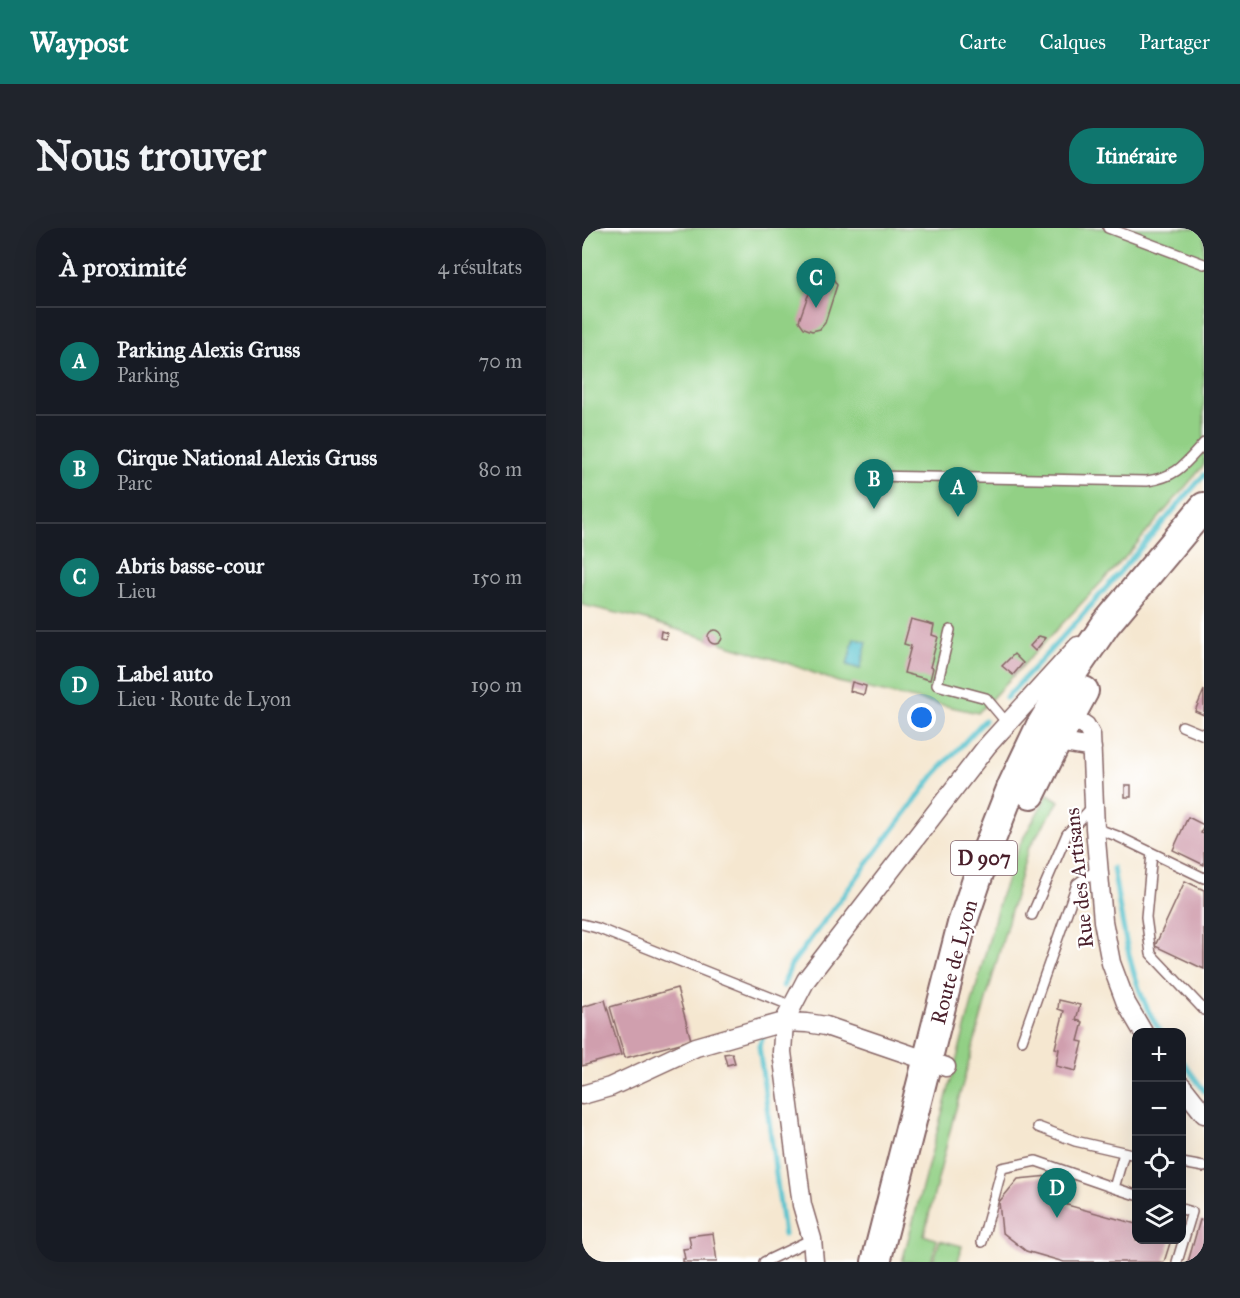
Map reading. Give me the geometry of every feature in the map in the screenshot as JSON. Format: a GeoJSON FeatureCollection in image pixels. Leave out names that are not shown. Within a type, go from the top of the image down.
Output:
{"type":"FeatureCollection","features":[{"type":"Feature","properties":{"kind":"main road","name":"Route de Lyon"},"geometry":{"type":"LineString","coordinates":[[876,1262],[937,1064],[1004,862],[1075,669],[1106,624],[1204,507]]}},
{"type":"Feature","properties":{"kind":"main road","name":"Route de Lyon"},"geometry":{"type":"LineString","coordinates":[[1056,725],[1136,615],[1204,536]]}},
{"type":"Feature","properties":{"kind":"main road","name":"Route de Lyon"},"geometry":{"type":"LineString","coordinates":[[895,1262],[937,1064]]}},
{"type":"Feature","properties":{"kind":"street"},"geometry":{"type":"LineString","coordinates":[[814,1262],[812,1239],[802,1205],[794,1153],[782,1052],[788,1014],[806,980],[987,746],[1145,576]]}},
{"type":"Feature","properties":{"kind":"street"},"geometry":{"type":"LineString","coordinates":[[1056,725],[1078,747],[1092,748]]}},
{"type":"Feature","properties":{"kind":"street","name":"Rue des Artisans"},"geometry":{"type":"LineString","coordinates":[[1056,725],[1086,726],[1091,735],[1095,828],[1103,921],[1111,963],[1126,1003],[1141,1028]]}},
{"type":"Feature","properties":{"kind":"street"},"geometry":{"type":"LineString","coordinates":[[582,1095],[610,1087],[696,1047],[788,1014],[807,1023],[826,1026],[937,1064]]}},
{"type":"Feature","properties":{"kind":"street"},"geometry":{"type":"LineString","coordinates":[[1186,1097],[1203,1111]]}},
{"type":"Feature","properties":{"kind":"lane"},"geometry":{"type":"LineString","coordinates":[[1108,228],[1204,264]]}},
{"type":"Feature","properties":{"kind":"lane"},"geometry":{"type":"LineString","coordinates":[[869,476],[1147,481],[1172,475],[1182,468],[1204,443]]}},
{"type":"Feature","properties":{"kind":"lane"},"geometry":{"type":"LineString","coordinates":[[950,630],[937,685],[986,698],[1007,723]]}},
{"type":"Feature","properties":{"kind":"lane"},"geometry":{"type":"LineString","coordinates":[[1182,726],[1204,735]]}},
{"type":"Feature","properties":{"kind":"lane"},"geometry":{"type":"LineString","coordinates":[[1032,915],[1067,834],[1094,805]]}},
{"type":"Feature","properties":{"kind":"lane"},"geometry":{"type":"LineString","coordinates":[[1095,828],[1204,878]]}},
{"type":"Feature","properties":{"kind":"lane"},"geometry":{"type":"LineString","coordinates":[[1152,853],[1146,917],[1151,954],[1204,1010]]}},
{"type":"Feature","properties":{"kind":"lane"},"geometry":{"type":"LineString","coordinates":[[1022,1041],[1077,884],[1098,869]]}},
{"type":"Feature","properties":{"kind":"lane"},"geometry":{"type":"LineString","coordinates":[[582,924],[597,928],[788,1014]]}},
{"type":"Feature","properties":{"kind":"lane"},"geometry":{"type":"LineString","coordinates":[[1038,1127],[1075,1141],[1132,1154]]}},
{"type":"Feature","properties":{"kind":"lane"},"geometry":{"type":"LineString","coordinates":[[1114,1188],[1124,1153]]}},
{"type":"Feature","properties":{"kind":"lane"},"geometry":{"type":"LineString","coordinates":[[982,1242],[1002,1168],[1036,1161],[1132,1193]]}},
{"type":"Feature","properties":{"kind":"lane"},"geometry":{"type":"LineString","coordinates":[[1186,1164],[1204,1167]]}},
{"type":"Feature","properties":{"kind":"lane"},"geometry":{"type":"LineString","coordinates":[[1186,1210],[1192,1212],[1186,1232]]}},
{"type":"Feature","properties":{"kind":"lane"},"geometry":{"type":"LineString","coordinates":[[764,1262],[812,1239]]}},
{"type":"Feature","properties":{"kind":"lane"},"geometry":{"type":"LineString","coordinates":[[1177,1262],[1182,1244]]}},
{"type":"Feature","properties":{"kind":"green space"},"geometry":{"type":"Polygon","coordinates":[[[582,228],[1204,228],[1204,465],[1129,553],[978,713],[838,682],[787,663],[643,619],[582,605],[582,228]]]}},
{"type":"Feature","properties":{"kind":"green space"},"geometry":{"type":"Polygon","coordinates":[[[1048,794],[1059,801],[1028,849],[953,1119],[924,1235],[937,1240],[931,1262],[902,1262],[1001,895],[1020,844],[1048,794]]]}},
{"type":"Feature","properties":{"kind":"green space"},"geometry":{"type":"Polygon","coordinates":[[[940,1240],[962,1246],[958,1262],[933,1262],[940,1240]]]}},
{"type":"Feature","properties":{"kind":"water"},"geometry":{"type":"Polygon","coordinates":[[[854,638],[867,642],[860,669],[847,665],[854,638]]]}},
{"type":"Feature","properties":{"kind":"building"},"geometry":{"type":"Polygon","coordinates":[[[827,274],[831,275],[837,285],[825,323],[820,329],[812,331],[804,328],[799,321],[814,284],[827,274]]]}},
{"type":"Feature","properties":{"kind":"building"},"geometry":{"type":"Polygon","coordinates":[[[911,619],[934,625],[932,635],[938,637],[930,667],[933,668],[930,680],[904,673],[911,646],[904,644],[911,619]]]}},
{"type":"Feature","properties":{"kind":"building"},"geometry":{"type":"Polygon","coordinates":[[[715,630],[720,632],[722,637],[720,642],[715,644],[710,642],[708,637],[710,632],[715,630]]]}},
{"type":"Feature","properties":{"kind":"building"},"geometry":{"type":"Polygon","coordinates":[[[661,631],[667,633],[666,639],[660,638],[661,631]]]}},
{"type":"Feature","properties":{"kind":"building"},"geometry":{"type":"Polygon","coordinates":[[[1039,636],[1046,638],[1035,651],[1030,646],[1039,636]]]}},
{"type":"Feature","properties":{"kind":"building"},"geometry":{"type":"Polygon","coordinates":[[[1014,654],[1023,663],[1013,675],[1002,666],[1014,654]]]}},
{"type":"Feature","properties":{"kind":"building"},"geometry":{"type":"Polygon","coordinates":[[[852,682],[866,686],[864,695],[850,691],[852,682]]]}},
{"type":"Feature","properties":{"kind":"building"},"geometry":{"type":"Polygon","coordinates":[[[1204,690],[1204,715],[1195,711],[1204,690]]]}},
{"type":"Feature","properties":{"kind":"building"},"geometry":{"type":"Polygon","coordinates":[[[1125,785],[1131,785],[1131,797],[1125,797],[1125,785]]]}},
{"type":"Feature","properties":{"kind":"building"},"geometry":{"type":"Polygon","coordinates":[[[1188,817],[1204,825],[1201,833],[1204,834],[1204,865],[1173,850],[1188,817]]]}},
{"type":"Feature","properties":{"kind":"building"},"geometry":{"type":"Polygon","coordinates":[[[1185,881],[1204,890],[1204,969],[1155,946],[1185,881]]]}},
{"type":"Feature","properties":{"kind":"building"},"geometry":{"type":"Polygon","coordinates":[[[677,988],[691,1040],[625,1058],[610,1007],[677,988]]]}},
{"type":"Feature","properties":{"kind":"building"},"geometry":{"type":"Polygon","coordinates":[[[605,1000],[621,1055],[582,1066],[582,1007],[605,1000]]]}},
{"type":"Feature","properties":{"kind":"building"},"geometry":{"type":"Polygon","coordinates":[[[1059,1000],[1080,1005],[1076,1020],[1083,1022],[1078,1041],[1083,1042],[1076,1071],[1056,1066],[1059,1049],[1055,1048],[1064,1011],[1058,1009],[1059,1000]]]}},
{"type":"Feature","properties":{"kind":"building"},"geometry":{"type":"Polygon","coordinates":[[[732,1053],[735,1063],[727,1065],[724,1054],[732,1053]]]}},
{"type":"Feature","properties":{"kind":"building"},"geometry":{"type":"Polygon","coordinates":[[[1049,1176],[1065,1180],[1067,1205],[1132,1223],[1132,1244],[1170,1244],[1164,1262],[1064,1262],[1026,1251],[1002,1232],[999,1202],[1018,1179],[1049,1176]]]}},
{"type":"Feature","properties":{"kind":"building"},"geometry":{"type":"Polygon","coordinates":[[[1200,1220],[1204,1221],[1204,1262],[1188,1262],[1200,1220]]]}},
{"type":"Feature","properties":{"kind":"building"},"geometry":{"type":"Polygon","coordinates":[[[713,1233],[717,1262],[683,1262],[685,1259],[683,1249],[691,1248],[689,1236],[713,1233]]]}},
{"type":"Feature","properties":{"kind":"waterway"},"geometry":{"type":"LineString","coordinates":[[1006,698],[1080,618],[1204,475]]}},
{"type":"Feature","properties":{"kind":"waterway"},"geometry":{"type":"LineString","coordinates":[[783,986],[791,965],[935,774],[985,720]]}},
{"type":"Feature","properties":{"kind":"waterway"},"geometry":{"type":"LineString","coordinates":[[1113,868],[1124,931],[1135,975],[1150,1015],[1158,1028]]}},
{"type":"Feature","properties":{"kind":"waterway"},"geometry":{"type":"LineString","coordinates":[[763,1037],[759,1046],[784,1235]]}},
{"type":"Feature","properties":{"kind":"waterway"},"geometry":{"type":"LineString","coordinates":[[1186,1066],[1204,1091]]}},
{"type":"Feature","properties":{"kind":"place","name":"Abris basse-cour"},"geometry":{"type":"Point","coordinates":[816,308]}},
{"type":"Feature","properties":{"kind":"place","name":"Cirque National Alexis Gruss"},"geometry":{"type":"Point","coordinates":[874,509]}},
{"type":"Feature","properties":{"kind":"place","name":"Parking Alexis Gruss"},"geometry":{"type":"Point","coordinates":[958,517]}},
{"type":"Feature","properties":{"kind":"place","name":"Label auto"},"geometry":{"type":"Point","coordinates":[1057,1218]}}]}
